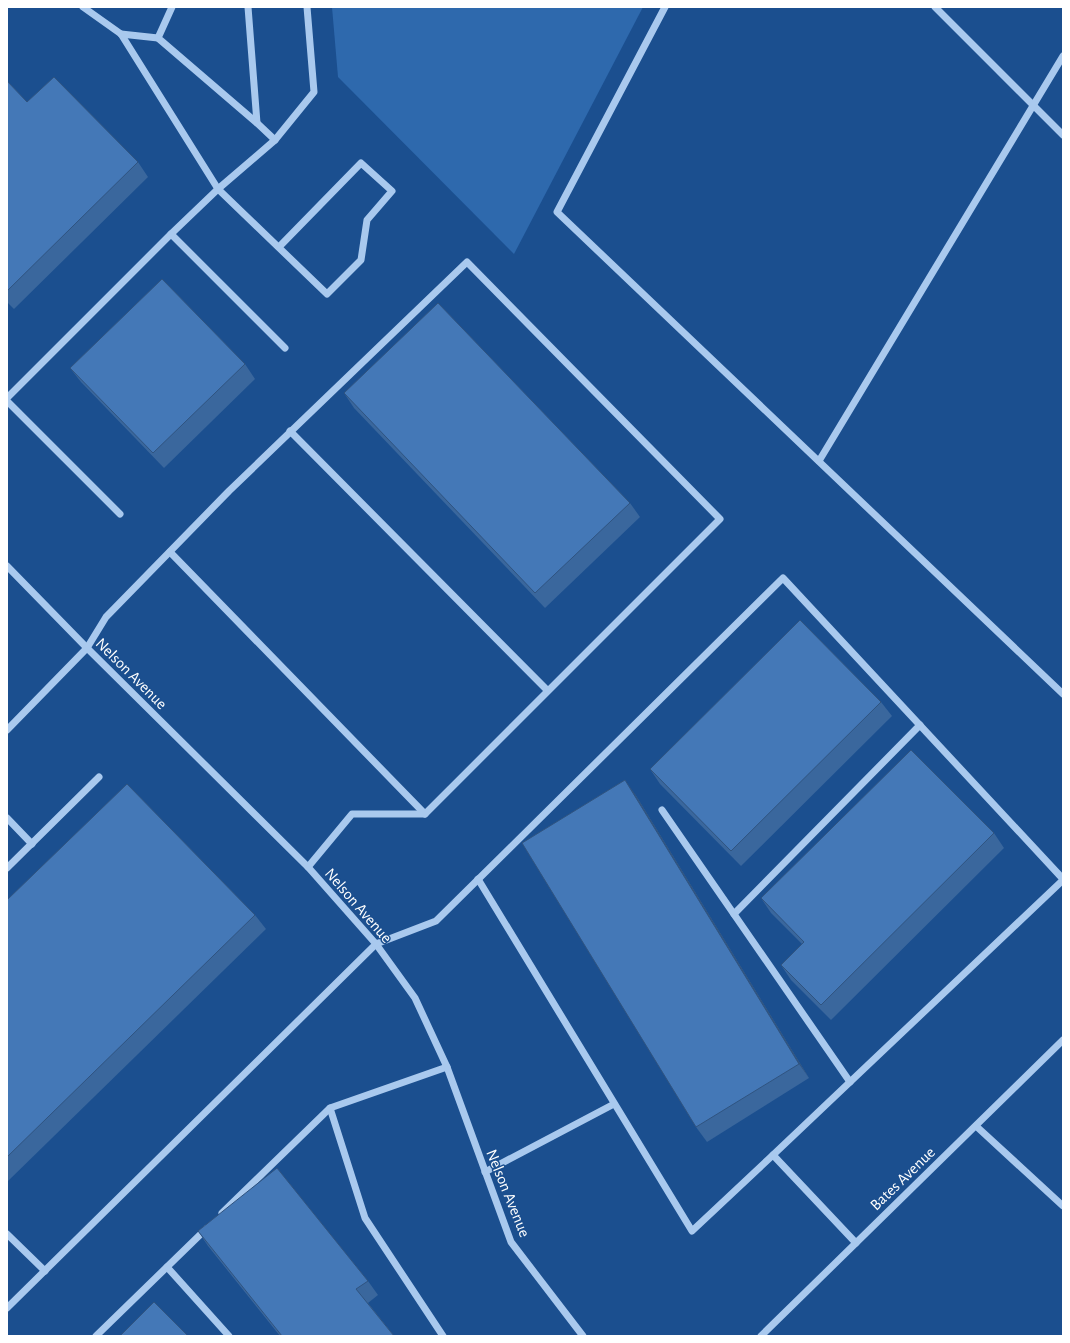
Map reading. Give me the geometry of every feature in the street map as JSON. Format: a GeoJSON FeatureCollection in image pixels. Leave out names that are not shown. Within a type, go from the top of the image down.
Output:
{"type":"FeatureCollection","features":[{"type":"Feature","properties":{"kind":"street"},"geometry":{"type":"LineString","coordinates":[[83,7],[121,34],[218,189],[278,247],[327,294],[361,260],[367,220],[392,191],[362,163],[278,247]]}},
{"type":"Feature","properties":{"kind":"street"},"geometry":{"type":"LineString","coordinates":[[158,38],[172,7]]}},
{"type":"Feature","properties":{"kind":"street"},"geometry":{"type":"LineString","coordinates":[[248,7],[257,123]]}},
{"type":"Feature","properties":{"kind":"street"},"geometry":{"type":"LineString","coordinates":[[7,398],[171,234],[218,189],[275,140],[314,92],[308,7]]}},
{"type":"Feature","properties":{"kind":"street"},"geometry":{"type":"LineString","coordinates":[[665,7],[558,212],[1063,694]]}},
{"type":"Feature","properties":{"kind":"street"},"geometry":{"type":"LineString","coordinates":[[935,7],[1063,135]]}},
{"type":"Feature","properties":{"kind":"street"},"geometry":{"type":"LineString","coordinates":[[121,34],[158,38],[275,140]]}},
{"type":"Feature","properties":{"kind":"street"},"geometry":{"type":"LineString","coordinates":[[819,461],[1063,56]]}},
{"type":"Feature","properties":{"kind":"street"},"geometry":{"type":"LineString","coordinates":[[171,234],[285,348]]}},
{"type":"Feature","properties":{"kind":"street"},"geometry":{"type":"LineString","coordinates":[[7,730],[87,648],[106,617],[290,431],[467,262],[720,519],[547,690],[425,814],[352,814],[308,867]]}},
{"type":"Feature","properties":{"kind":"street"},"geometry":{"type":"LineString","coordinates":[[7,401],[120,514]]}},
{"type":"Feature","properties":{"kind":"street"},"geometry":{"type":"LineString","coordinates":[[290,431],[547,690]]}},
{"type":"Feature","properties":{"kind":"street"},"geometry":{"type":"LineString","coordinates":[[170,552],[425,814]]}},
{"type":"Feature","properties":{"kind":"street","name":"Nelson Avenue"},"geometry":{"type":"LineString","coordinates":[[7,566],[87,648],[308,867],[376,944],[415,998],[447,1066],[511,1242],[583,1336]]}},
{"type":"Feature","properties":{"kind":"street"},"geometry":{"type":"LineString","coordinates":[[7,1308],[376,944],[436,921],[478,879],[783,578],[1063,880],[692,1231],[478,879]]}},
{"type":"Feature","properties":{"kind":"street"},"geometry":{"type":"LineString","coordinates":[[734,914],[920,725]]}},
{"type":"Feature","properties":{"kind":"street"},"geometry":{"type":"LineString","coordinates":[[7,868],[99,777]]}},
{"type":"Feature","properties":{"kind":"street"},"geometry":{"type":"LineString","coordinates":[[662,810],[850,1082]]}},
{"type":"Feature","properties":{"kind":"street"},"geometry":{"type":"LineString","coordinates":[[7,818],[32,844]]}},
{"type":"Feature","properties":{"kind":"street","name":"Bates Avenue"},"geometry":{"type":"LineString","coordinates":[[761,1336],[1063,1040]]}},
{"type":"Feature","properties":{"kind":"street"},"geometry":{"type":"LineString","coordinates":[[218,1218],[330,1108],[447,1066]]}},
{"type":"Feature","properties":{"kind":"street"},"geometry":{"type":"LineString","coordinates":[[485,1172],[614,1104]]}},
{"type":"Feature","properties":{"kind":"street"},"geometry":{"type":"LineString","coordinates":[[330,1108],[365,1218],[443,1336]]}},
{"type":"Feature","properties":{"kind":"street"},"geometry":{"type":"LineString","coordinates":[[976,1126],[1063,1206]]}},
{"type":"Feature","properties":{"kind":"street"},"geometry":{"type":"LineString","coordinates":[[773,1155],[856,1243]]}},
{"type":"Feature","properties":{"kind":"street"},"geometry":{"type":"LineString","coordinates":[[96,1336],[212,1223]]}},
{"type":"Feature","properties":{"kind":"street"},"geometry":{"type":"LineString","coordinates":[[7,1234],[45,1271]]}},
{"type":"Feature","properties":{"kind":"street"},"geometry":{"type":"LineString","coordinates":[[167,1267],[229,1336]]}},
{"type":"Feature","properties":{"kind":"shaded area"},"geometry":{"type":"Polygon","coordinates":[[[332,7],[643,7],[514,254],[338,77],[332,7]]]}},
{"type":"Feature","properties":{"kind":"building"},"geometry":{"type":"Polygon","coordinates":[[[54,77],[138,162],[7,291],[7,81],[27,102],[54,77]]]}},
{"type":"Feature","properties":{"kind":"building"},"geometry":{"type":"Polygon","coordinates":[[[162,279],[245,364],[153,453],[70,368],[162,279]]]}},
{"type":"Feature","properties":{"kind":"building"},"geometry":{"type":"Polygon","coordinates":[[[438,303],[630,503],[535,593],[344,393],[438,303]]]}},
{"type":"Feature","properties":{"kind":"building"},"geometry":{"type":"Polygon","coordinates":[[[800,620],[881,702],[731,851],[650,769],[800,620]]]}},
{"type":"Feature","properties":{"kind":"building"},"geometry":{"type":"Polygon","coordinates":[[[911,750],[994,833],[821,1005],[781,965],[804,942],[761,898],[911,750]]]}},
{"type":"Feature","properties":{"kind":"building"},"geometry":{"type":"Polygon","coordinates":[[[625,780],[799,1064],[696,1127],[522,843],[625,780]]]}},
{"type":"Feature","properties":{"kind":"building"},"geometry":{"type":"Polygon","coordinates":[[[127,784],[255,915],[7,1157],[7,900],[127,784]]]}},
{"type":"Feature","properties":{"kind":"building"},"geometry":{"type":"Polygon","coordinates":[[[277,1168],[368,1281],[356,1289],[394,1336],[282,1336],[198,1231],[277,1168]]]}},
{"type":"Feature","properties":{"kind":"building"},"geometry":{"type":"Polygon","coordinates":[[[154,1302],[188,1336],[120,1336],[154,1302]]]}}]}
